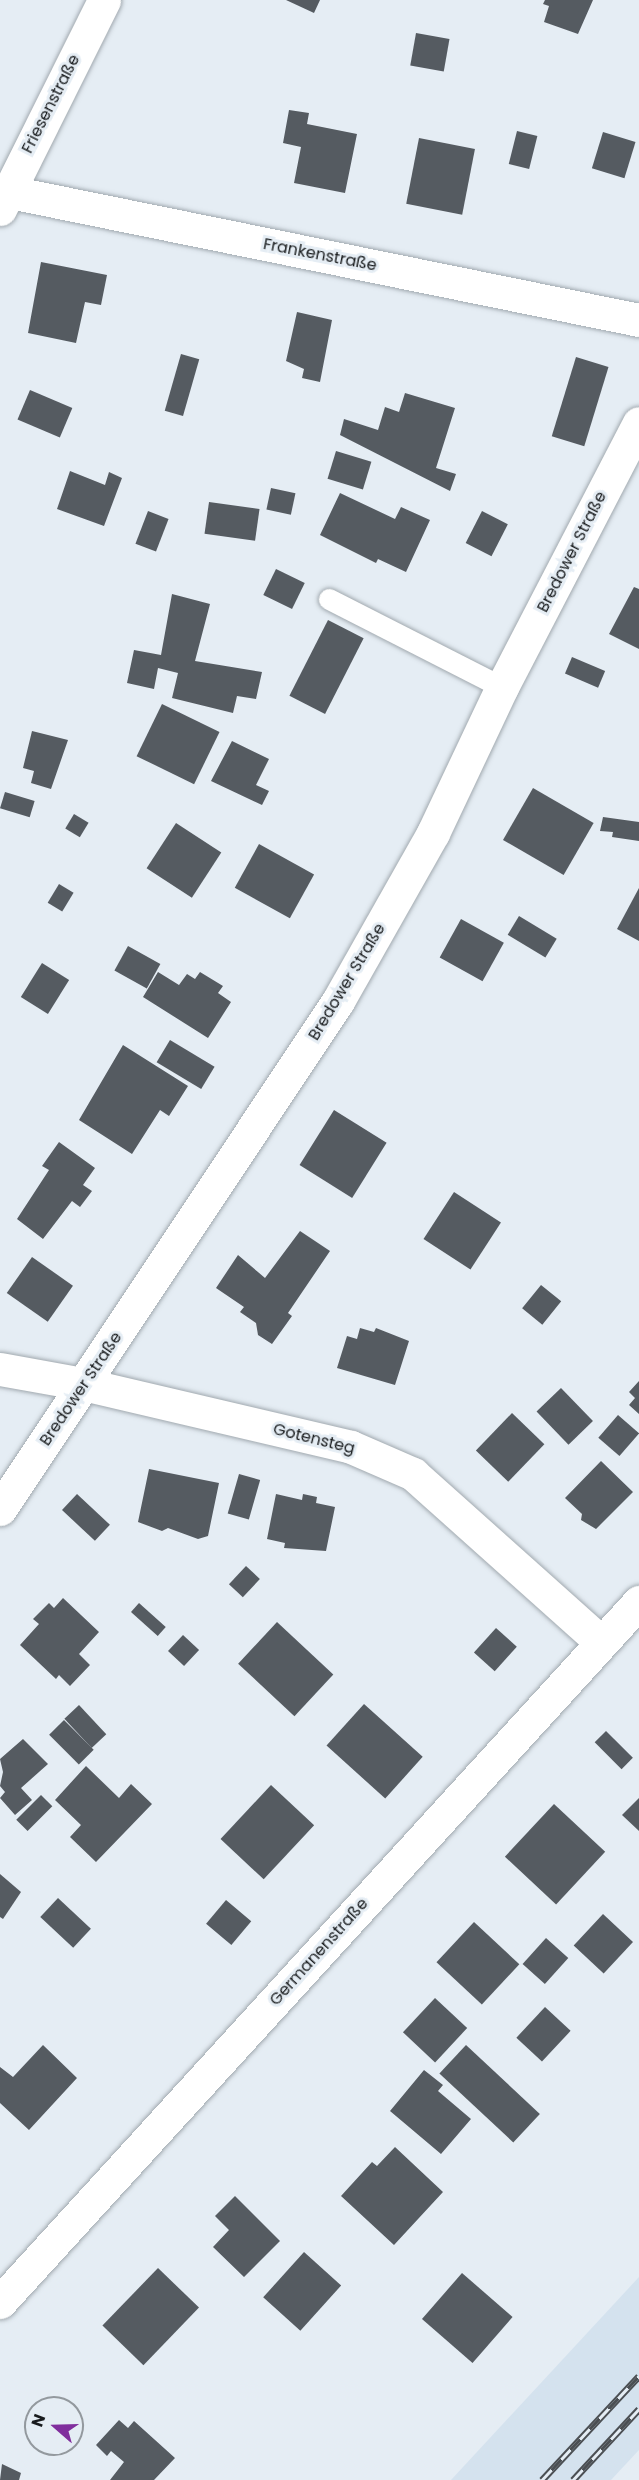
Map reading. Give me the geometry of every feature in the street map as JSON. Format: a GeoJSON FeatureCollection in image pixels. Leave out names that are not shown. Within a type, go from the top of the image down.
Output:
{"type":"FeatureCollection","features":[{"type":"Feature","properties":{"kind":"street","name":"Friesenstraße"},"geometry":{"type":"LineString","coordinates":[[2,197],[104,0]]}},
{"type":"Feature","properties":{"kind":"street","name":"Frankenstraße"},"geometry":{"type":"LineString","coordinates":[[2,197],[639,320]]}},
{"type":"Feature","properties":{"kind":"street","name":"Bredower Straße"},"geometry":{"type":"LineString","coordinates":[[0,1509],[338,1001],[433,833],[502,687],[639,423]]}},
{"type":"Feature","properties":{"kind":"street","name":"Gotensteg"},"geometry":{"type":"LineString","coordinates":[[0,1369],[84,1384],[351,1447],[413,1474],[601,1642]]}},
{"type":"Feature","properties":{"kind":"street","name":"Germanenstraße"},"geometry":{"type":"LineString","coordinates":[[0,2302],[639,1602]]}},
{"type":"Feature","properties":{"kind":"lane"},"geometry":{"type":"LineString","coordinates":[[329,599],[502,687]]}},
{"type":"Feature","properties":{"kind":"shaded area"},"geometry":{"type":"Polygon","coordinates":[[[639,2277],[639,2450],[611,2480],[451,2480],[639,2277]]]}},
{"type":"Feature","properties":{"kind":"building"},"geometry":{"type":"Polygon","coordinates":[[[286,0],[320,0],[314,13],[286,0]]]}},
{"type":"Feature","properties":{"kind":"building"},"geometry":{"type":"Polygon","coordinates":[[[545,0],[593,0],[578,34],[544,22],[549,6],[543,4],[545,0]]]}},
{"type":"Feature","properties":{"kind":"building"},"geometry":{"type":"Polygon","coordinates":[[[416,33],[449,39],[444,71],[410,65],[416,33]]]}},
{"type":"Feature","properties":{"kind":"building"},"geometry":{"type":"Polygon","coordinates":[[[289,110],[309,113],[307,124],[357,134],[345,193],[294,183],[301,147],[283,143],[289,110]]]}},
{"type":"Feature","properties":{"kind":"building"},"geometry":{"type":"Polygon","coordinates":[[[517,131],[537,136],[529,169],[509,164],[517,131]]]}},
{"type":"Feature","properties":{"kind":"building"},"geometry":{"type":"Polygon","coordinates":[[[603,132],[636,142],[624,178],[592,168],[603,132]]]}},
{"type":"Feature","properties":{"kind":"building"},"geometry":{"type":"Polygon","coordinates":[[[419,138],[475,149],[462,215],[406,204],[419,138]]]}},
{"type":"Feature","properties":{"kind":"building"},"geometry":{"type":"Polygon","coordinates":[[[41,262],[107,275],[101,305],[85,302],[76,343],[28,333],[41,262]]]}},
{"type":"Feature","properties":{"kind":"building"},"geometry":{"type":"Polygon","coordinates":[[[297,312],[332,320],[320,382],[302,378],[304,369],[286,361],[297,312]]]}},
{"type":"Feature","properties":{"kind":"building"},"geometry":{"type":"Polygon","coordinates":[[[181,354],[199,359],[183,416],[165,411],[181,354]]]}},
{"type":"Feature","properties":{"kind":"building"},"geometry":{"type":"Polygon","coordinates":[[[576,357],[609,367],[584,446],[552,436],[576,357]]]}},
{"type":"Feature","properties":{"kind":"building"},"geometry":{"type":"Polygon","coordinates":[[[30,390],[72,408],[60,437],[17,419],[30,390]]]}},
{"type":"Feature","properties":{"kind":"building"},"geometry":{"type":"Polygon","coordinates":[[[405,393],[455,408],[436,468],[456,474],[450,491],[340,435],[344,419],[378,430],[385,407],[399,412],[405,393]]]}},
{"type":"Feature","properties":{"kind":"building"},"geometry":{"type":"Polygon","coordinates":[[[336,451],[371,462],[363,490],[328,479],[336,451]]]}},
{"type":"Feature","properties":{"kind":"building"},"geometry":{"type":"Polygon","coordinates":[[[70,471],[105,485],[109,472],[122,478],[104,526],[57,509],[70,471]]]}},
{"type":"Feature","properties":{"kind":"building"},"geometry":{"type":"Polygon","coordinates":[[[271,488],[295,493],[291,515],[266,510],[271,488]]]}},
{"type":"Feature","properties":{"kind":"building"},"geometry":{"type":"Polygon","coordinates":[[[340,493],[395,519],[401,507],[430,520],[406,572],[378,559],[376,563],[320,535],[340,493]]]}},
{"type":"Feature","properties":{"kind":"building"},"geometry":{"type":"Polygon","coordinates":[[[209,502],[260,509],[255,541],[205,534],[209,502]]]}},
{"type":"Feature","properties":{"kind":"building"},"geometry":{"type":"Polygon","coordinates":[[[148,511],[169,519],[156,552],[135,544],[148,511]]]}},
{"type":"Feature","properties":{"kind":"building"},"geometry":{"type":"Polygon","coordinates":[[[482,511],[508,524],[491,556],[466,543],[482,511]]]}},
{"type":"Feature","properties":{"kind":"building"},"geometry":{"type":"Polygon","coordinates":[[[276,569],[305,583],[292,609],[263,595],[276,569]]]}},
{"type":"Feature","properties":{"kind":"building"},"geometry":{"type":"Polygon","coordinates":[[[634,587],[639,589],[639,649],[609,634],[634,587]]]}},
{"type":"Feature","properties":{"kind":"building"},"geometry":{"type":"Polygon","coordinates":[[[172,594],[210,604],[195,661],[262,672],[256,699],[237,696],[233,713],[172,698],[178,673],[158,668],[154,689],[127,683],[134,650],[161,655],[172,594]]]}},
{"type":"Feature","properties":{"kind":"building"},"geometry":{"type":"Polygon","coordinates":[[[328,620],[364,638],[325,714],[289,696],[328,620]]]}},
{"type":"Feature","properties":{"kind":"building"},"geometry":{"type":"Polygon","coordinates":[[[572,657],[605,671],[598,688],[565,674],[572,657]]]}},
{"type":"Feature","properties":{"kind":"building"},"geometry":{"type":"Polygon","coordinates":[[[162,704],[220,732],[194,784],[137,756],[162,704]]]}},
{"type":"Feature","properties":{"kind":"building"},"geometry":{"type":"Polygon","coordinates":[[[32,731],[68,740],[51,789],[31,783],[34,771],[23,768],[32,731]]]}},
{"type":"Feature","properties":{"kind":"building"},"geometry":{"type":"Polygon","coordinates":[[[232,741],[269,759],[256,785],[269,791],[262,805],[211,781],[232,741]]]}},
{"type":"Feature","properties":{"kind":"building"},"geometry":{"type":"Polygon","coordinates":[[[533,788],[594,823],[564,875],[503,840],[533,788]]]}},
{"type":"Feature","properties":{"kind":"building"},"geometry":{"type":"Polygon","coordinates":[[[5,792],[35,801],[30,817],[0,808],[5,792]]]}},
{"type":"Feature","properties":{"kind":"building"},"geometry":{"type":"Polygon","coordinates":[[[74,814],[89,823],[80,837],[65,829],[74,814]]]}},
{"type":"Feature","properties":{"kind":"building"},"geometry":{"type":"Polygon","coordinates":[[[603,817],[639,822],[639,841],[612,837],[613,832],[600,831],[603,817]]]}},
{"type":"Feature","properties":{"kind":"building"},"geometry":{"type":"Polygon","coordinates":[[[176,823],[221,852],[192,898],[147,868],[176,823]]]}},
{"type":"Feature","properties":{"kind":"building"},"geometry":{"type":"Polygon","coordinates":[[[259,844],[314,875],[290,918],[235,888],[259,844]]]}},
{"type":"Feature","properties":{"kind":"building"},"geometry":{"type":"Polygon","coordinates":[[[59,884],[74,893],[62,912],[48,903],[59,884]]]}},
{"type":"Feature","properties":{"kind":"building"},"geometry":{"type":"Polygon","coordinates":[[[639,888],[639,941],[617,929],[639,888]]]}},
{"type":"Feature","properties":{"kind":"building"},"geometry":{"type":"Polygon","coordinates":[[[519,916],[557,939],[545,958],[508,935],[519,916]]]}},
{"type":"Feature","properties":{"kind":"building"},"geometry":{"type":"Polygon","coordinates":[[[461,919],[504,943],[483,981],[440,957],[461,919]]]}},
{"type":"Feature","properties":{"kind":"building"},"geometry":{"type":"Polygon","coordinates":[[[128,946],[160,964],[147,988],[114,970],[128,946]]]}},
{"type":"Feature","properties":{"kind":"building"},"geometry":{"type":"Polygon","coordinates":[[[42,963],[69,980],[48,1014],[21,997],[42,963]]]}},
{"type":"Feature","properties":{"kind":"building"},"geometry":{"type":"Polygon","coordinates":[[[158,972],[179,985],[187,974],[195,979],[200,972],[223,986],[218,993],[231,1002],[208,1038],[143,997],[158,972]]]}},
{"type":"Feature","properties":{"kind":"building"},"geometry":{"type":"Polygon","coordinates":[[[170,1040],[215,1067],[201,1089],[157,1062],[170,1040]]]}},
{"type":"Feature","properties":{"kind":"building"},"geometry":{"type":"Polygon","coordinates":[[[123,1045],[188,1086],[169,1116],[160,1110],[132,1154],[79,1120],[123,1045]]]}},
{"type":"Feature","properties":{"kind":"building"},"geometry":{"type":"Polygon","coordinates":[[[334,1110],[387,1143],[352,1198],[300,1165],[334,1110]]]}},
{"type":"Feature","properties":{"kind":"building"},"geometry":{"type":"Polygon","coordinates":[[[59,1142],[95,1168],[83,1185],[92,1191],[80,1207],[72,1201],[43,1239],[17,1219],[49,1170],[42,1166],[59,1142]]]}},
{"type":"Feature","properties":{"kind":"building"},"geometry":{"type":"Polygon","coordinates":[[[454,1192],[501,1222],[470,1269],[424,1239],[454,1192]]]}},
{"type":"Feature","properties":{"kind":"building"},"geometry":{"type":"Polygon","coordinates":[[[300,1231],[330,1251],[288,1313],[292,1316],[272,1344],[258,1335],[256,1323],[240,1312],[244,1307],[216,1288],[238,1255],[265,1278],[300,1231]]]}},
{"type":"Feature","properties":{"kind":"building"},"geometry":{"type":"Polygon","coordinates":[[[32,1257],[73,1286],[48,1322],[7,1293],[32,1257]]]}},
{"type":"Feature","properties":{"kind":"building"},"geometry":{"type":"Polygon","coordinates":[[[541,1285],[561,1301],[542,1325],[522,1308],[541,1285]]]}},
{"type":"Feature","properties":{"kind":"building"},"geometry":{"type":"Polygon","coordinates":[[[360,1328],[374,1332],[376,1328],[409,1341],[395,1385],[337,1368],[347,1336],[357,1339],[360,1328]]]}},
{"type":"Feature","properties":{"kind":"building"},"geometry":{"type":"Polygon","coordinates":[[[639,1381],[639,1414],[629,1405],[635,1398],[629,1392],[639,1381]]]}},
{"type":"Feature","properties":{"kind":"building"},"geometry":{"type":"Polygon","coordinates":[[[561,1388],[593,1421],[568,1445],[537,1412],[561,1388]]]}},
{"type":"Feature","properties":{"kind":"building"},"geometry":{"type":"Polygon","coordinates":[[[512,1413],[544,1444],[508,1482],[476,1450],[512,1413]]]}},
{"type":"Feature","properties":{"kind":"building"},"geometry":{"type":"Polygon","coordinates":[[[618,1415],[639,1433],[619,1456],[598,1438],[618,1415]]]}},
{"type":"Feature","properties":{"kind":"building"},"geometry":{"type":"Polygon","coordinates":[[[601,1461],[633,1492],[596,1529],[581,1520],[582,1514],[565,1498],[601,1461]]]}},
{"type":"Feature","properties":{"kind":"building"},"geometry":{"type":"Polygon","coordinates":[[[149,1469],[219,1483],[208,1536],[198,1539],[168,1528],[162,1531],[138,1522],[149,1469]]]}},
{"type":"Feature","properties":{"kind":"building"},"geometry":{"type":"Polygon","coordinates":[[[239,1474],[260,1480],[249,1519],[228,1513],[239,1474]]]}},
{"type":"Feature","properties":{"kind":"building"},"geometry":{"type":"Polygon","coordinates":[[[77,1494],[110,1525],[95,1541],[62,1510],[77,1494]]]}},
{"type":"Feature","properties":{"kind":"building"},"geometry":{"type":"Polygon","coordinates":[[[276,1494],[302,1500],[303,1494],[317,1497],[316,1503],[335,1507],[326,1551],[284,1548],[285,1543],[267,1539],[276,1494]]]}},
{"type":"Feature","properties":{"kind":"building"},"geometry":{"type":"Polygon","coordinates":[[[246,1566],[260,1579],[243,1597],[229,1584],[246,1566]]]}},
{"type":"Feature","properties":{"kind":"building"},"geometry":{"type":"Polygon","coordinates":[[[63,1598],[99,1632],[79,1654],[90,1665],[70,1686],[59,1675],[56,1679],[20,1645],[39,1624],[33,1619],[49,1603],[54,1608],[63,1598]]]}},
{"type":"Feature","properties":{"kind":"building"},"geometry":{"type":"Polygon","coordinates":[[[139,1603],[166,1627],[158,1636],[131,1612],[139,1603]]]}},
{"type":"Feature","properties":{"kind":"building"},"geometry":{"type":"Polygon","coordinates":[[[277,1622],[333,1675],[294,1716],[238,1664],[277,1622]]]}},
{"type":"Feature","properties":{"kind":"building"},"geometry":{"type":"Polygon","coordinates":[[[496,1628],[517,1647],[495,1671],[474,1653],[496,1628]]]}},
{"type":"Feature","properties":{"kind":"building"},"geometry":{"type":"Polygon","coordinates":[[[183,1635],[199,1650],[184,1666],[168,1651],[183,1635]]]}},
{"type":"Feature","properties":{"kind":"building"},"geometry":{"type":"Polygon","coordinates":[[[364,1704],[423,1757],[385,1798],[327,1746],[364,1704]]]}},
{"type":"Feature","properties":{"kind":"building"},"geometry":{"type":"Polygon","coordinates":[[[79,1705],[106,1734],[92,1748],[64,1719],[79,1705]]]}},
{"type":"Feature","properties":{"kind":"building"},"geometry":{"type":"Polygon","coordinates":[[[64,1720],[94,1750],[79,1765],[49,1735],[64,1720]]]}},
{"type":"Feature","properties":{"kind":"building"},"geometry":{"type":"Polygon","coordinates":[[[606,1731],[633,1758],[622,1769],[595,1742],[606,1731]]]}},
{"type":"Feature","properties":{"kind":"building"},"geometry":{"type":"Polygon","coordinates":[[[23,1739],[48,1764],[21,1788],[32,1800],[15,1815],[0,1798],[5,1792],[0,1786],[3,1772],[0,1759],[23,1739]]]}},
{"type":"Feature","properties":{"kind":"building"},"geometry":{"type":"Polygon","coordinates":[[[86,1766],[119,1798],[131,1784],[152,1804],[96,1862],[70,1837],[81,1825],[55,1800],[86,1766]]]}},
{"type":"Feature","properties":{"kind":"building"},"geometry":{"type":"Polygon","coordinates":[[[271,1785],[314,1825],[264,1879],[221,1839],[271,1785]]]}},
{"type":"Feature","properties":{"kind":"building"},"geometry":{"type":"Polygon","coordinates":[[[41,1795],[52,1806],[28,1831],[16,1820],[41,1795]]]}},
{"type":"Feature","properties":{"kind":"building"},"geometry":{"type":"Polygon","coordinates":[[[639,1798],[639,1831],[622,1815],[639,1798]]]}},
{"type":"Feature","properties":{"kind":"building"},"geometry":{"type":"Polygon","coordinates":[[[554,1804],[605,1852],[556,1904],[505,1857],[554,1804]]]}},
{"type":"Feature","properties":{"kind":"building"},"geometry":{"type":"Polygon","coordinates":[[[0,1874],[21,1892],[3,1919],[0,1917],[0,1874]]]}},
{"type":"Feature","properties":{"kind":"building"},"geometry":{"type":"Polygon","coordinates":[[[58,1898],[91,1929],[73,1948],[40,1917],[58,1898]]]}},
{"type":"Feature","properties":{"kind":"building"},"geometry":{"type":"Polygon","coordinates":[[[226,1900],[251,1921],[231,1945],[206,1924],[226,1900]]]}},
{"type":"Feature","properties":{"kind":"building"},"geometry":{"type":"Polygon","coordinates":[[[603,1914],[633,1942],[604,1973],[574,1945],[603,1914]]]}},
{"type":"Feature","properties":{"kind":"building"},"geometry":{"type":"Polygon","coordinates":[[[474,1922],[519,1964],[482,2005],[436,1962],[474,1922]]]}},
{"type":"Feature","properties":{"kind":"building"},"geometry":{"type":"Polygon","coordinates":[[[546,1938],[568,1958],[545,1984],[523,1964],[546,1938]]]}},
{"type":"Feature","properties":{"kind":"building"},"geometry":{"type":"Polygon","coordinates":[[[435,1998],[467,2028],[435,2062],[403,2032],[435,1998]]]}},
{"type":"Feature","properties":{"kind":"building"},"geometry":{"type":"Polygon","coordinates":[[[545,2007],[571,2031],[542,2062],[516,2038],[545,2007]]]}},
{"type":"Feature","properties":{"kind":"building"},"geometry":{"type":"Polygon","coordinates":[[[43,2045],[77,2078],[29,2130],[0,2103],[0,2067],[13,2077],[43,2045]]]}},
{"type":"Feature","properties":{"kind":"building"},"geometry":{"type":"Polygon","coordinates":[[[466,2045],[540,2114],[513,2142],[439,2074],[466,2045]]]}},
{"type":"Feature","properties":{"kind":"building"},"geometry":{"type":"Polygon","coordinates":[[[424,2070],[443,2085],[438,2091],[471,2119],[441,2154],[390,2111],[424,2070]]]}},
{"type":"Feature","properties":{"kind":"building"},"geometry":{"type":"Polygon","coordinates":[[[395,2147],[443,2192],[394,2245],[341,2196],[372,2162],[377,2166],[395,2147]]]}},
{"type":"Feature","properties":{"kind":"building"},"geometry":{"type":"Polygon","coordinates":[[[235,2196],[280,2241],[244,2277],[213,2247],[229,2230],[215,2216],[235,2196]]]}},
{"type":"Feature","properties":{"kind":"building"},"geometry":{"type":"Polygon","coordinates":[[[304,2252],[341,2285],[300,2331],[263,2297],[304,2252]]]}},
{"type":"Feature","properties":{"kind":"building"},"geometry":{"type":"Polygon","coordinates":[[[158,2268],[199,2308],[143,2365],[102,2326],[158,2268]]]}},
{"type":"Feature","properties":{"kind":"building"},"geometry":{"type":"Polygon","coordinates":[[[462,2273],[513,2317],[473,2363],[422,2319],[462,2273]]]}},
{"type":"Feature","properties":{"kind":"building"},"geometry":{"type":"Polygon","coordinates":[[[119,2420],[128,2428],[134,2421],[175,2458],[154,2480],[110,2480],[124,2462],[111,2451],[107,2456],[96,2445],[119,2420]]]}},
{"type":"Feature","properties":{"kind":"building"},"geometry":{"type":"Polygon","coordinates":[[[2,2464],[21,2473],[19,2480],[0,2480],[2,2464]]]}},
{"type":"Feature","properties":{"kind":"railway"},"geometry":{"type":"LineString","coordinates":[[542,2480],[639,2376]]}},
{"type":"Feature","properties":{"kind":"railway"},"geometry":{"type":"LineString","coordinates":[[573,2480],[639,2409]]}}]}
